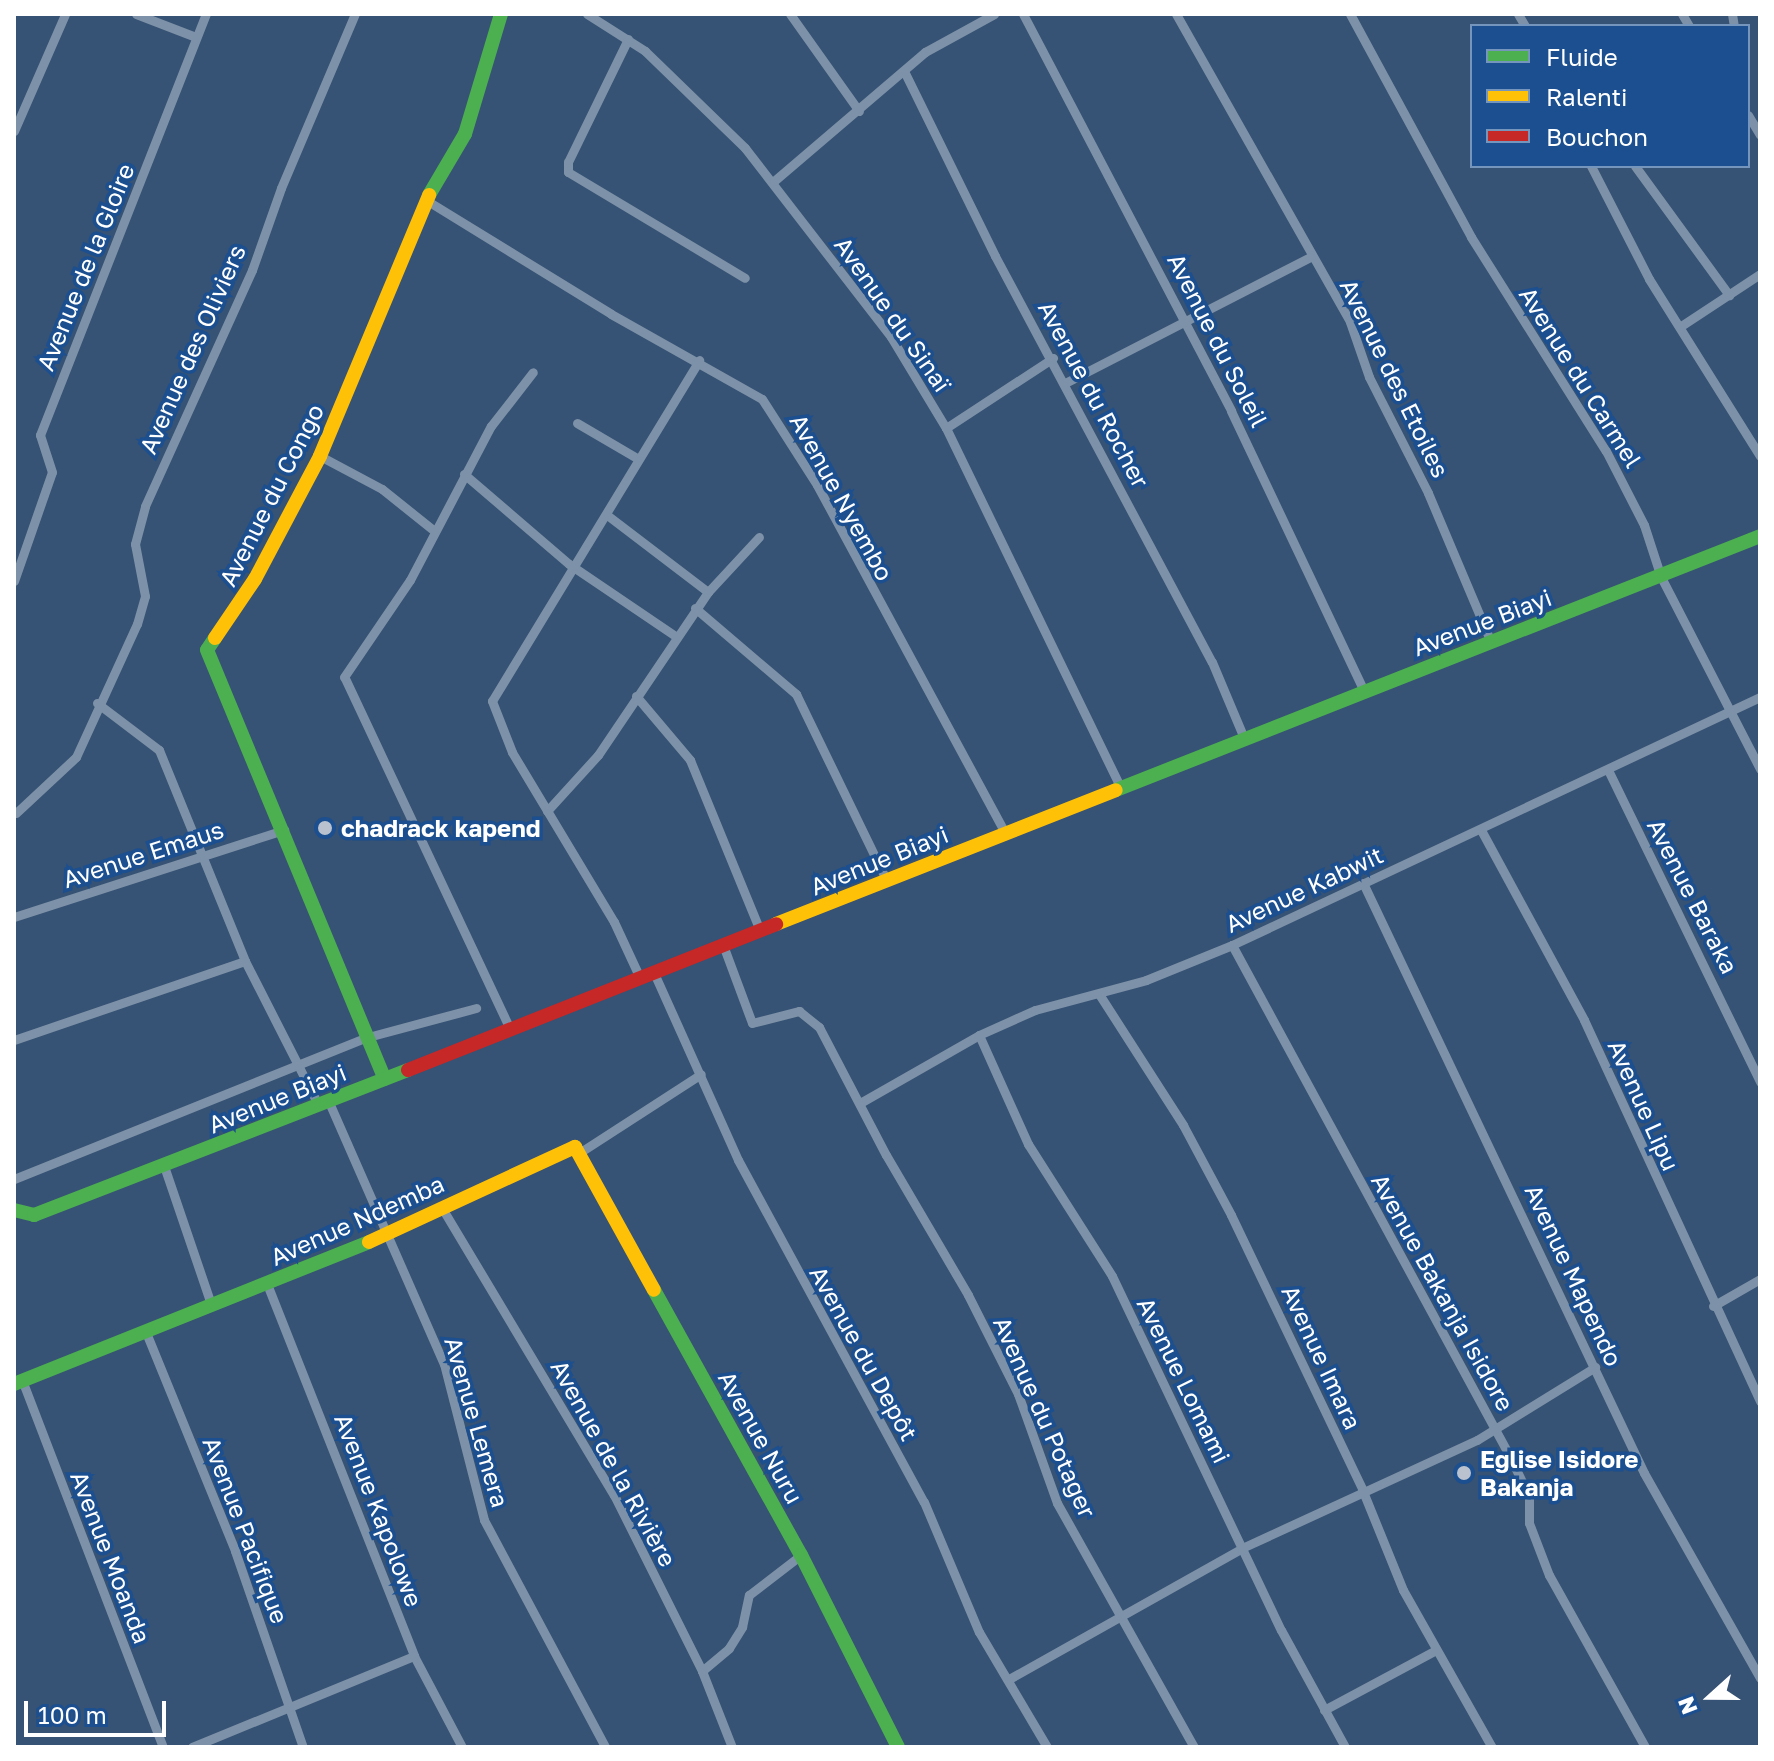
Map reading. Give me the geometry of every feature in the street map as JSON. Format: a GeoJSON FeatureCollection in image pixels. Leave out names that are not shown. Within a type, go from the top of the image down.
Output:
{"type":"FeatureCollection","features":[{"type":"Feature","properties":{"kind":"street"},"geometry":{"type":"LineString","coordinates":[[14,131],[65,14]]}},
{"type":"Feature","properties":{"kind":"street"},"geometry":{"type":"LineString","coordinates":[[136,14],[196,37]]}},
{"type":"Feature","properties":{"kind":"street","name":"Avenue de la Gloire"},"geometry":{"type":"LineString","coordinates":[[14,581],[52,472],[40,435],[206,14]]}},
{"type":"Feature","properties":{"kind":"street","name":"Avenue des Oliviers"},"geometry":{"type":"LineString","coordinates":[[16,813],[76,757],[97,703],[144,608],[135,544],[145,506],[252,270],[281,188],[355,14]]}},
{"type":"Feature","properties":{"kind":"street","name":"Avenue du Congo"},"geometry":{"type":"LineString","coordinates":[[385,1079],[207,650],[255,579],[320,456],[426,200],[465,134],[501,14]]}},
{"type":"Feature","properties":{"kind":"street","name":"Avenue du Sinaï"},"geometry":{"type":"LineString","coordinates":[[587,14],[628,39],[774,181],[891,337],[946,428],[1121,788]]}},
{"type":"Feature","properties":{"kind":"street"},"geometry":{"type":"LineString","coordinates":[[790,14],[859,111]]}},
{"type":"Feature","properties":{"kind":"street"},"geometry":{"type":"LineString","coordinates":[[774,181],[904,71],[953,34],[994,14]]}},
{"type":"Feature","properties":{"kind":"street","name":"Avenue du Soleil"},"geometry":{"type":"LineString","coordinates":[[1023,14],[1186,320],[1364,691]]}},
{"type":"Feature","properties":{"kind":"street","name":"Avenue du Carmel"},"geometry":{"type":"LineString","coordinates":[[1350,14],[1471,237],[1606,451],[1644,525],[1661,577],[1760,769]]}},
{"type":"Feature","properties":{"kind":"street","name":"Avenue des Etoiles"},"geometry":{"type":"LineString","coordinates":[[1181,16],[1310,257],[1350,322],[1369,377],[1428,493],[1491,642]]}},
{"type":"Feature","properties":{"kind":"street"},"geometry":{"type":"LineString","coordinates":[[628,39],[568,162],[568,172],[745,278]]}},
{"type":"Feature","properties":{"kind":"street","name":"Avenue du Rocher"},"geometry":{"type":"LineString","coordinates":[[904,71],[995,256],[1067,382],[1212,662],[1244,738]]}},
{"type":"Feature","properties":{"kind":"street"},"geometry":{"type":"LineString","coordinates":[[1592,168],[1649,279],[1760,456]]}},
{"type":"Feature","properties":{"kind":"street"},"geometry":{"type":"LineString","coordinates":[[1636,168],[1729,295]]}},
{"type":"Feature","properties":{"kind":"street","name":"Avenue Nyembo"},"geometry":{"type":"LineString","coordinates":[[426,200],[611,314],[753,391],[774,415],[1005,833]]}},
{"type":"Feature","properties":{"kind":"street"},"geometry":{"type":"LineString","coordinates":[[1067,382],[1310,257]]}},
{"type":"Feature","properties":{"kind":"street"},"geometry":{"type":"LineString","coordinates":[[1681,326],[1760,274]]}},
{"type":"Feature","properties":{"kind":"street"},"geometry":{"type":"LineString","coordinates":[[946,428],[1053,358]]}},
{"type":"Feature","properties":{"kind":"street"},"geometry":{"type":"LineString","coordinates":[[573,567],[699,360]]}},
{"type":"Feature","properties":{"kind":"street"},"geometry":{"type":"LineString","coordinates":[[510,1029],[344,677],[410,580],[432,529],[491,426],[533,372]]}},
{"type":"Feature","properties":{"kind":"street"},"geometry":{"type":"LineString","coordinates":[[577,423],[637,458]]}},
{"type":"Feature","properties":{"kind":"street"},"geometry":{"type":"LineString","coordinates":[[320,456],[382,489],[432,529]]}},
{"type":"Feature","properties":{"kind":"street"},"geometry":{"type":"LineString","coordinates":[[464,474],[573,567],[677,637]]}},
{"type":"Feature","properties":{"kind":"street"},"geometry":{"type":"LineString","coordinates":[[607,515],[708,592]]}},
{"type":"Feature","properties":{"kind":"street","name":"Avenue Biayi"},"geometry":{"type":"LineString","coordinates":[[14,1210],[34,1215],[164,1166],[1760,536]]}},
{"type":"Feature","properties":{"kind":"street"},"geometry":{"type":"LineString","coordinates":[[547,811],[598,755],[695,608],[759,537]]}},
{"type":"Feature","properties":{"kind":"street","name":"Avenue du Depôt"},"geometry":{"type":"LineString","coordinates":[[573,567],[492,701],[512,752],[647,976],[701,1074],[738,1160],[948,1550],[979,1632],[1047,1747]]}},
{"type":"Feature","properties":{"kind":"street"},"geometry":{"type":"LineString","coordinates":[[695,608],[796,694],[887,881]]}},
{"type":"Feature","properties":{"kind":"street"},"geometry":{"type":"LineString","coordinates":[[636,696],[690,760],[760,931]]}},
{"type":"Feature","properties":{"kind":"street","name":"Avenue Kabwit"},"geometry":{"type":"LineString","coordinates":[[860,1103],[979,1035],[1035,1010],[1099,994],[1232,945],[1609,772],[1729,709],[1760,697]]}},
{"type":"Feature","properties":{"kind":"street"},"geometry":{"type":"LineString","coordinates":[[97,703],[159,750],[245,961],[298,1066],[323,1102]]}},
{"type":"Feature","properties":{"kind":"street","name":"Avenue Baraka"},"geometry":{"type":"LineString","coordinates":[[1609,772],[1760,1082]]}},
{"type":"Feature","properties":{"kind":"street","name":"Avenue Emaus"},"geometry":{"type":"LineString","coordinates":[[14,917],[284,830]]}},
{"type":"Feature","properties":{"kind":"street","name":"Avenue Lipu"},"geometry":{"type":"LineString","coordinates":[[1481,830],[1584,1020],[1713,1306],[1760,1401]]}},
{"type":"Feature","properties":{"kind":"street","name":"Avenue Mapendo"},"geometry":{"type":"LineString","coordinates":[[1363,883],[1671,1527],[1760,1678]]}},
{"type":"Feature","properties":{"kind":"street","name":"Avenue du Potager"},"geometry":{"type":"LineString","coordinates":[[723,945],[752,1023],[786,1011],[810,1016],[968,1295],[1018,1394],[1057,1503],[1194,1747]]}},
{"type":"Feature","properties":{"kind":"street","name":"Avenue Bakanja Isidore"},"geometry":{"type":"LineString","coordinates":[[1232,945],[1529,1496],[1529,1523],[1549,1575],[1645,1747]]}},
{"type":"Feature","properties":{"kind":"street"},"geometry":{"type":"LineString","coordinates":[[14,1040],[245,961]]}},
{"type":"Feature","properties":{"kind":"street","name":"Avenue Imara"},"geometry":{"type":"LineString","coordinates":[[1099,994],[1183,1125],[1231,1215],[1362,1489],[1375,1528],[1434,1651],[1492,1747]]}},
{"type":"Feature","properties":{"kind":"street"},"geometry":{"type":"LineString","coordinates":[[14,1179],[368,1037],[476,1008]]}},
{"type":"Feature","properties":{"kind":"street","name":"Avenue Lomami"},"geometry":{"type":"LineString","coordinates":[[979,1035],[1028,1144],[1112,1276],[1242,1548],[1345,1747]]}},
{"type":"Feature","properties":{"kind":"street","name":"Avenue Ndemba"},"geometry":{"type":"LineString","coordinates":[[18,1382],[387,1235],[568,1148],[579,1153],[701,1074]]}},
{"type":"Feature","properties":{"kind":"street","name":"Avenue Lemera"},"geometry":{"type":"LineString","coordinates":[[323,1102],[444,1364],[484,1520],[605,1747]]}},
{"type":"Feature","properties":{"kind":"street","name":"Avenue Nuru"},"geometry":{"type":"LineString","coordinates":[[579,1153],[801,1555],[898,1747]]}},
{"type":"Feature","properties":{"kind":"street"},"geometry":{"type":"LineString","coordinates":[[164,1166],[211,1304]]}},
{"type":"Feature","properties":{"kind":"street","name":"Avenue de la Rivière"},"geometry":{"type":"LineString","coordinates":[[442,1208],[614,1495],[702,1671],[732,1747]]}},
{"type":"Feature","properties":{"kind":"street"},"geometry":{"type":"LineString","coordinates":[[1713,1306],[1760,1279]]}},
{"type":"Feature","properties":{"kind":"street","name":"Avenue Kapolowe"},"geometry":{"type":"LineString","coordinates":[[267,1284],[414,1656],[462,1747]]}},
{"type":"Feature","properties":{"kind":"street","name":"Avenue Pacifique"},"geometry":{"type":"LineString","coordinates":[[145,1330],[235,1551],[303,1747]]}},
{"type":"Feature","properties":{"kind":"street"},"geometry":{"type":"LineString","coordinates":[[1009,1679],[1242,1548],[1494,1429],[1595,1367]]}},
{"type":"Feature","properties":{"kind":"street","name":"Avenue Moanda"},"geometry":{"type":"LineString","coordinates":[[18,1382],[163,1747]]}},
{"type":"Feature","properties":{"kind":"street"},"geometry":{"type":"LineString","coordinates":[[702,1671],[729,1648],[742,1627],[749,1595],[801,1555]]}},
{"type":"Feature","properties":{"kind":"street"},"geometry":{"type":"LineString","coordinates":[[1324,1710],[1434,1651]]}},
{"type":"Feature","properties":{"kind":"street"},"geometry":{"type":"LineString","coordinates":[[192,1747],[290,1710],[414,1656]]}},
{"type":"Feature","properties":{"kind":"traffic: fast"},"geometry":{"type":"LineString","coordinates":[[429,195],[465,134],[501,14]]}},
{"type":"Feature","properties":{"kind":"traffic: fast"},"geometry":{"type":"LineString","coordinates":[[1116,790],[1760,536]]}},
{"type":"Feature","properties":{"kind":"traffic: fast"},"geometry":{"type":"LineString","coordinates":[[215,638],[207,650],[385,1079]]}},
{"type":"Feature","properties":{"kind":"traffic: fast"},"geometry":{"type":"LineString","coordinates":[[14,1210],[34,1215],[408,1070]]}},
{"type":"Feature","properties":{"kind":"traffic: fast"},"geometry":{"type":"LineString","coordinates":[[14,1384],[369,1242]]}},
{"type":"Feature","properties":{"kind":"traffic: fast"},"geometry":{"type":"LineString","coordinates":[[654,1290],[801,1555],[898,1747]]}},
{"type":"Feature","properties":{"kind":"traffic: slow"},"geometry":{"type":"LineString","coordinates":[[215,638],[255,579],[320,456],[429,195]]}},
{"type":"Feature","properties":{"kind":"traffic: slow"},"geometry":{"type":"LineString","coordinates":[[776,924],[1116,790]]}},
{"type":"Feature","properties":{"kind":"traffic: slow"},"geometry":{"type":"LineString","coordinates":[[369,1242],[575,1147],[654,1290]]}},
{"type":"Feature","properties":{"kind":"traffic: jam"},"geometry":{"type":"LineString","coordinates":[[408,1070],[776,924]]}},
{"type":"Feature","properties":{"kind":"place","name":"chadrack kapend"},"geometry":{"type":"Point","coordinates":[325,828]}},
{"type":"Feature","properties":{"kind":"place","name":"Eglise Isidore Bakanja"},"geometry":{"type":"Point","coordinates":[1464,1473]}}]}
